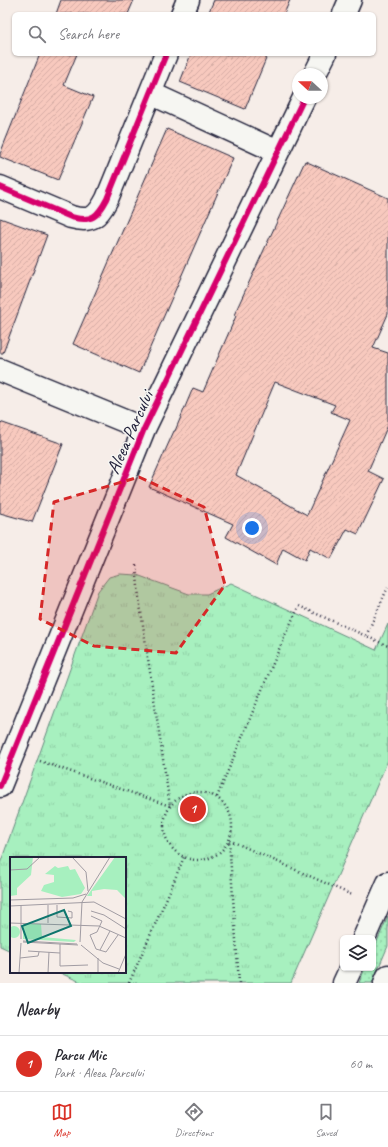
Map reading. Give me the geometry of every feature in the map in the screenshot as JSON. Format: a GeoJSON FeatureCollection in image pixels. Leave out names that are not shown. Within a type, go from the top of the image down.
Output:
{"type":"FeatureCollection","features":[{"type":"Feature","properties":{"kind":"street"},"geometry":{"type":"LineString","coordinates":[[183,12],[188,0]]}},
{"type":"Feature","properties":{"kind":"street"},"geometry":{"type":"LineString","coordinates":[[345,12],[350,0]]}},
{"type":"Feature","properties":{"kind":"street"},"geometry":{"type":"LineString","coordinates":[[0,187],[71,217],[82,220],[93,218],[100,211],[107,199],[165,56]]}},
{"type":"Feature","properties":{"kind":"street"},"geometry":{"type":"LineString","coordinates":[[318,68],[324,56]]}},
{"type":"Feature","properties":{"kind":"street"},"geometry":{"type":"LineString","coordinates":[[150,93],[278,152]]}},
{"type":"Feature","properties":{"kind":"street","name":"Aleea Parcului"},"geometry":{"type":"LineString","coordinates":[[0,786],[144,429],[301,104]]}},
{"type":"Feature","properties":{"kind":"street"},"geometry":{"type":"LineString","coordinates":[[0,370],[144,429]]}},
{"type":"Feature","properties":{"kind":"street"},"geometry":{"type":"LineString","coordinates":[[365,935],[388,883]]}},
{"type":"Feature","properties":{"kind":"street"},"geometry":{"type":"LineString","coordinates":[[344,983],[350,971]]}},
{"type":"Feature","properties":{"kind":"street"},"geometry":{"type":"LineString","coordinates":[[385,983],[388,976]]}},
{"type":"Feature","properties":{"kind":"path"},"geometry":{"type":"LineString","coordinates":[[136,564],[170,806]]}},
{"type":"Feature","properties":{"kind":"path"},"geometry":{"type":"LineString","coordinates":[[366,636],[388,587]]}},
{"type":"Feature","properties":{"kind":"path"},"geometry":{"type":"LineString","coordinates":[[217,797],[285,634],[299,606],[388,646]]}},
{"type":"Feature","properties":{"kind":"path"},"geometry":{"type":"LineString","coordinates":[[14,751],[64,770],[170,806]]}},
{"type":"Feature","properties":{"kind":"path"},"geometry":{"type":"LineString","coordinates":[[229,840],[221,851],[210,858],[193,861],[179,856],[172,849],[164,836],[164,819],[170,806],[180,797],[187,793],[199,792],[206,792],[217,797],[225,805],[231,815],[232,827],[229,840],[239,983]]}},
{"type":"Feature","properties":{"kind":"path"},"geometry":{"type":"LineString","coordinates":[[229,840],[378,907]]}},
{"type":"Feature","properties":{"kind":"path"},"geometry":{"type":"LineString","coordinates":[[129,983],[184,857]]}},
{"type":"Feature","properties":{"kind":"highlighted area"},"geometry":{"type":"Polygon","coordinates":[[[139,477],[204,507],[225,585],[176,653],[94,646],[40,619],[54,502],[139,477]]]}},
{"type":"Feature","properties":{"kind":"green space"},"geometry":{"type":"Polygon","coordinates":[[[120,574],[137,575],[189,594],[207,594],[231,583],[376,650],[388,624],[388,760],[291,983],[83,983],[60,973],[126,973],[126,857],[10,857],[10,951],[0,946],[0,864],[98,591],[109,577],[120,574]]]}},
{"type":"Feature","properties":{"kind":"green space"},"geometry":{"type":"Polygon","coordinates":[[[388,916],[388,946],[372,983],[359,983],[364,971],[376,971],[376,944],[388,916]]]}},
{"type":"Feature","properties":{"kind":"building"},"geometry":{"type":"Polygon","coordinates":[[[61,0],[134,0],[129,12],[57,12],[61,0]]]}},
{"type":"Feature","properties":{"kind":"building"},"geometry":{"type":"Polygon","coordinates":[[[214,0],[290,0],[285,12],[209,12],[214,0]]]}},
{"type":"Feature","properties":{"kind":"building"},"geometry":{"type":"Polygon","coordinates":[[[39,56],[76,56],[64,85],[93,97],[58,180],[0,157],[39,56]]]}},
{"type":"Feature","properties":{"kind":"building"},"geometry":{"type":"Polygon","coordinates":[[[190,56],[267,56],[245,109],[180,82],[190,56]]]}},
{"type":"Feature","properties":{"kind":"building"},"geometry":{"type":"Polygon","coordinates":[[[167,129],[233,158],[139,373],[73,344],[167,129]]]}},
{"type":"Feature","properties":{"kind":"building"},"geometry":{"type":"Polygon","coordinates":[[[305,161],[388,198],[388,314],[373,348],[388,353],[388,425],[368,471],[384,479],[358,534],[347,529],[331,559],[310,548],[305,560],[283,548],[276,565],[226,537],[233,524],[149,487],[193,388],[203,392],[236,316],[234,315],[305,161]],[[275,382],[236,475],[307,515],[350,420],[331,412],[335,405],[275,382]]]}},
{"type":"Feature","properties":{"kind":"building"},"geometry":{"type":"Polygon","coordinates":[[[0,218],[47,235],[3,353],[0,353],[0,218]]]}},
{"type":"Feature","properties":{"kind":"building"},"geometry":{"type":"Polygon","coordinates":[[[0,422],[63,444],[32,522],[0,513],[0,422]]]}},
{"type":"Feature","properties":{"kind":"cycle path"},"geometry":{"type":"LineString","coordinates":[[0,187],[71,217],[78,219],[94,217],[101,210],[107,199],[165,56]]}},
{"type":"Feature","properties":{"kind":"cycle path"},"geometry":{"type":"LineString","coordinates":[[0,786],[144,429],[301,104]]}},
{"type":"Feature","properties":{"kind":"place","name":"Parcu Mic"},"geometry":{"type":"Point","coordinates":[193,809]}}]}
